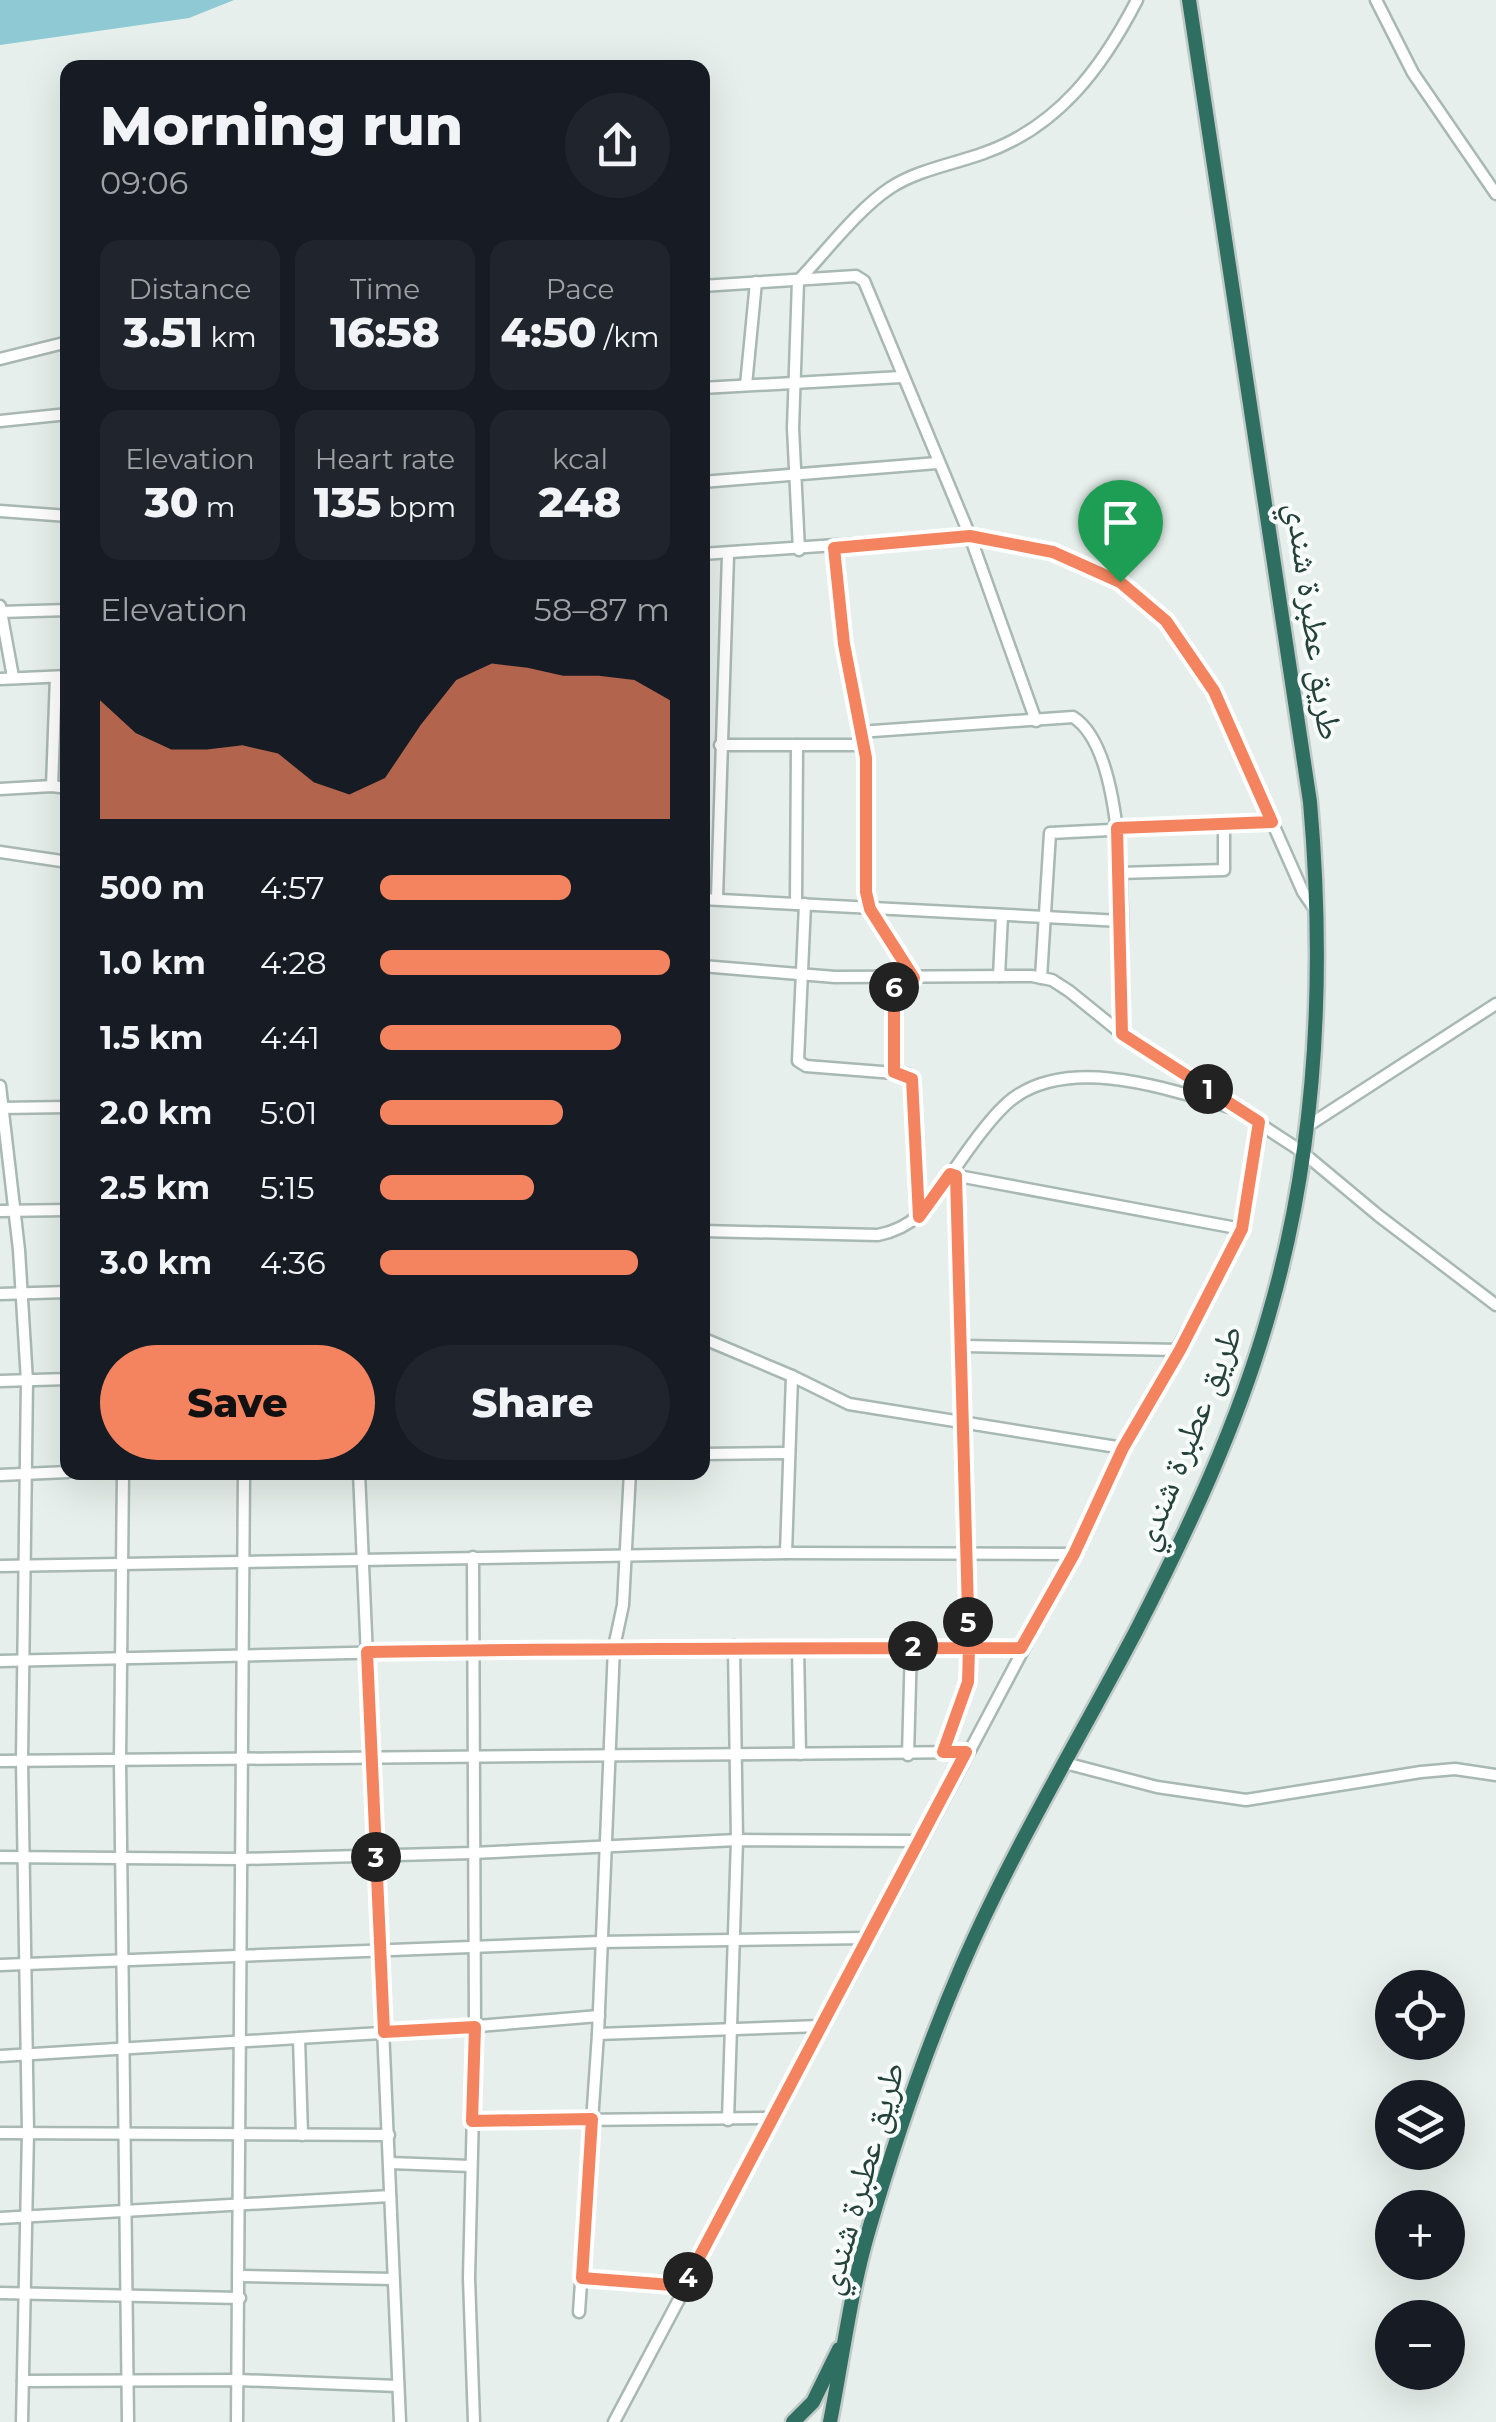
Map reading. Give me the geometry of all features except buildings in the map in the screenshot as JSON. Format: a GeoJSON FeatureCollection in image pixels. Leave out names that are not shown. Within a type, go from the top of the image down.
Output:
{"type":"FeatureCollection","features":[{"type":"Feature","properties":{"kind":"highway","name":"طريق عطبرة شندي"},"geometry":{"type":"LineString","coordinates":[[830,2422],[866,2238],[936,2031],[986,1915],[1137,1629],[1234,1422],[1271,1310],[1305,1128],[1314,1049],[1317,912],[1310,802],[1189,0]]}},
{"type":"Feature","properties":{"kind":"highway"},"geometry":{"type":"LineString","coordinates":[[794,2422],[813,2402],[848,2330]]}},
{"type":"Feature","properties":{"kind":"street"},"geometry":{"type":"LineString","coordinates":[[800,550],[794,474],[798,281],[886,190],[903,180],[988,152],[1036,130],[1054,116],[1112,49],[1137,0]]}},
{"type":"Feature","properties":{"kind":"street"},"geometry":{"type":"LineString","coordinates":[[1376,0],[1413,73],[1496,194]]}},
{"type":"Feature","properties":{"kind":"street"},"geometry":{"type":"LineString","coordinates":[[710,285],[856,276],[864,281],[936,463],[970,536],[1036,722]]}},
{"type":"Feature","properties":{"kind":"street"},"geometry":{"type":"LineString","coordinates":[[746,385],[756,282]]}},
{"type":"Feature","properties":{"kind":"street"},"geometry":{"type":"LineString","coordinates":[[0,359],[60,344]]}},
{"type":"Feature","properties":{"kind":"street"},"geometry":{"type":"LineString","coordinates":[[710,387],[901,377]]}},
{"type":"Feature","properties":{"kind":"street"},"geometry":{"type":"LineString","coordinates":[[0,421],[60,415]]}},
{"type":"Feature","properties":{"kind":"street"},"geometry":{"type":"LineString","coordinates":[[710,481],[936,463]]}},
{"type":"Feature","properties":{"kind":"street"},"geometry":{"type":"LineString","coordinates":[[0,510],[60,515]]}},
{"type":"Feature","properties":{"kind":"street"},"geometry":{"type":"LineString","coordinates":[[710,554],[970,536],[1053,552],[1120,582],[1166,621],[1214,691],[1303,892],[1317,912]]}},
{"type":"Feature","properties":{"kind":"street"},"geometry":{"type":"LineString","coordinates":[[834,548],[844,644],[864,745],[870,909],[914,978]]}},
{"type":"Feature","properties":{"kind":"street"},"geometry":{"type":"LineString","coordinates":[[717,898],[728,555]]}},
{"type":"Feature","properties":{"kind":"street"},"geometry":{"type":"LineString","coordinates":[[14,677],[0,610],[60,610]]}},
{"type":"Feature","properties":{"kind":"street"},"geometry":{"type":"LineString","coordinates":[[0,679],[60,676]]}},
{"type":"Feature","properties":{"kind":"street"},"geometry":{"type":"LineString","coordinates":[[52,786],[60,698]]}},
{"type":"Feature","properties":{"kind":"street"},"geometry":{"type":"LineString","coordinates":[[859,732],[1036,722],[1073,716],[1088,730],[1106,766],[1117,828],[1122,1034]]}},
{"type":"Feature","properties":{"kind":"street"},"geometry":{"type":"LineString","coordinates":[[720,745],[864,745]]}},
{"type":"Feature","properties":{"kind":"street"},"geometry":{"type":"LineString","coordinates":[[797,745],[801,974],[798,1061],[806,1066],[894,1072],[912,1079],[919,1217]]}},
{"type":"Feature","properties":{"kind":"street"},"geometry":{"type":"LineString","coordinates":[[0,790],[60,787]]}},
{"type":"Feature","properties":{"kind":"street"},"geometry":{"type":"LineString","coordinates":[[710,811],[717,811]]}},
{"type":"Feature","properties":{"kind":"street"},"geometry":{"type":"LineString","coordinates":[[1119,873],[1224,870],[1224,822]]}},
{"type":"Feature","properties":{"kind":"street"},"geometry":{"type":"LineString","coordinates":[[1041,978],[1050,832],[1272,822]]}},
{"type":"Feature","properties":{"kind":"street"},"geometry":{"type":"LineString","coordinates":[[0,852],[60,861]]}},
{"type":"Feature","properties":{"kind":"street"},"geometry":{"type":"LineString","coordinates":[[710,898],[1120,921]]}},
{"type":"Feature","properties":{"kind":"street"},"geometry":{"type":"LineString","coordinates":[[999,976],[1002,916]]}},
{"type":"Feature","properties":{"kind":"street"},"geometry":{"type":"LineString","coordinates":[[710,967],[801,974],[1052,980],[1122,1034],[1301,1151],[1378,1216],[1496,1305]]}},
{"type":"Feature","properties":{"kind":"street"},"geometry":{"type":"LineString","coordinates":[[894,977],[894,1072]]}},
{"type":"Feature","properties":{"kind":"street"},"geometry":{"type":"LineString","coordinates":[[1305,1128],[1496,1004]]}},
{"type":"Feature","properties":{"kind":"street"},"geometry":{"type":"LineString","coordinates":[[710,1231],[878,1235],[898,1231],[919,1217],[1012,1098],[1045,1080],[1080,1075],[1178,1092],[1241,1110]]}},
{"type":"Feature","properties":{"kind":"street"},"geometry":{"type":"LineString","coordinates":[[0,1086],[6,1211],[22,1294],[26,1381],[22,1760],[28,2132],[22,2422]]}},
{"type":"Feature","properties":{"kind":"street"},"geometry":{"type":"LineString","coordinates":[[1,1108],[60,1107]]}},
{"type":"Feature","properties":{"kind":"street"},"geometry":{"type":"LineString","coordinates":[[614,2422],[1074,1554],[1123,1448],[1180,1350],[1242,1229],[1259,1122]]}},
{"type":"Feature","properties":{"kind":"street"},"geometry":{"type":"LineString","coordinates":[[954,1175],[1242,1229]]}},
{"type":"Feature","properties":{"kind":"street"},"geometry":{"type":"LineString","coordinates":[[943,1752],[968,1682],[969,1648],[960,1420],[963,1346],[954,1175]]}},
{"type":"Feature","properties":{"kind":"street"},"geometry":{"type":"LineString","coordinates":[[6,1211],[60,1210]]}},
{"type":"Feature","properties":{"kind":"street"},"geometry":{"type":"LineString","coordinates":[[0,1294],[60,1292]]}},
{"type":"Feature","properties":{"kind":"street"},"geometry":{"type":"LineString","coordinates":[[710,1341],[849,1404],[1123,1448]]}},
{"type":"Feature","properties":{"kind":"street"},"geometry":{"type":"LineString","coordinates":[[963,1346],[1180,1350]]}},
{"type":"Feature","properties":{"kind":"street"},"geometry":{"type":"LineString","coordinates":[[786,1553],[792,1376]]}},
{"type":"Feature","properties":{"kind":"street"},"geometry":{"type":"LineString","coordinates":[[0,1381],[60,1379]]}},
{"type":"Feature","properties":{"kind":"street"},"geometry":{"type":"LineString","coordinates":[[710,1454],[788,1453]]}},
{"type":"Feature","properties":{"kind":"street"},"geometry":{"type":"LineString","coordinates":[[0,1475],[60,1472]]}},
{"type":"Feature","properties":{"kind":"street"},"geometry":{"type":"LineString","coordinates":[[124,1480],[120,1857],[128,2422]]}},
{"type":"Feature","properties":{"kind":"street"},"geometry":{"type":"LineString","coordinates":[[237,2422],[244,1480]]}},
{"type":"Feature","properties":{"kind":"street"},"geometry":{"type":"LineString","coordinates":[[359,1480],[400,2422]]}},
{"type":"Feature","properties":{"kind":"street"},"geometry":{"type":"LineString","coordinates":[[578,2312],[599,2016],[614,1647],[627,1558],[630,1480]]}},
{"type":"Feature","properties":{"kind":"street"},"geometry":{"type":"LineString","coordinates":[[0,1566],[786,1553],[1074,1554]]}},
{"type":"Feature","properties":{"kind":"street"},"geometry":{"type":"LineString","coordinates":[[472,1557],[475,2027],[469,2278],[474,2422]]}},
{"type":"Feature","properties":{"kind":"street"},"geometry":{"type":"LineString","coordinates":[[728,2120],[737,1840],[734,1646]]}},
{"type":"Feature","properties":{"kind":"street"},"geometry":{"type":"LineString","coordinates":[[908,1754],[912,1646]]}},
{"type":"Feature","properties":{"kind":"street"},"geometry":{"type":"LineString","coordinates":[[0,1660],[614,1647],[1021,1648]]}},
{"type":"Feature","properties":{"kind":"street"},"geometry":{"type":"LineString","coordinates":[[798,1647],[800,1754]]}},
{"type":"Feature","properties":{"kind":"street"},"geometry":{"type":"LineString","coordinates":[[0,1760],[966,1752]]}},
{"type":"Feature","properties":{"kind":"street"},"geometry":{"type":"LineString","coordinates":[[1065,1763],[1157,1787],[1246,1800],[1421,1772],[1455,1769],[1496,1774]]}},
{"type":"Feature","properties":{"kind":"street"},"geometry":{"type":"LineString","coordinates":[[0,1858],[241,1859],[737,1840],[919,1841]]}},
{"type":"Feature","properties":{"kind":"street"},"geometry":{"type":"LineString","coordinates":[[0,1965],[242,1953],[868,1938]]}},
{"type":"Feature","properties":{"kind":"street"},"geometry":{"type":"LineString","coordinates":[[0,2056],[599,2016]]}},
{"type":"Feature","properties":{"kind":"street"},"geometry":{"type":"LineString","coordinates":[[598,2034],[821,2026]]}},
{"type":"Feature","properties":{"kind":"street"},"geometry":{"type":"LineString","coordinates":[[298,2038],[302,2135]]}},
{"type":"Feature","properties":{"kind":"street"},"geometry":{"type":"LineString","coordinates":[[472,2121],[772,2118]]}},
{"type":"Feature","properties":{"kind":"street"},"geometry":{"type":"LineString","coordinates":[[0,2133],[389,2136]]}},
{"type":"Feature","properties":{"kind":"street"},"geometry":{"type":"LineString","coordinates":[[390,2162],[471,2166]]}},
{"type":"Feature","properties":{"kind":"street"},"geometry":{"type":"LineString","coordinates":[[0,2218],[390,2196]]}},
{"type":"Feature","properties":{"kind":"street"},"geometry":{"type":"LineString","coordinates":[[240,2276],[393,2279]]}},
{"type":"Feature","properties":{"kind":"street"},"geometry":{"type":"LineString","coordinates":[[582,2278],[684,2286]]}},
{"type":"Feature","properties":{"kind":"street"},"geometry":{"type":"LineString","coordinates":[[0,2293],[240,2298]]}},
{"type":"Feature","properties":{"kind":"street"},"geometry":{"type":"LineString","coordinates":[[23,2381],[238,2380],[398,2386]]}},
{"type":"Feature","properties":{"kind":"water"},"geometry":{"type":"Polygon","coordinates":[[[0,0],[234,0],[189,18],[0,45],[0,0]]]}},
{"type":"Feature","properties":{"kind":"route"},"geometry":{"type":"LineString","coordinates":[[1120,582],[1053,552],[970,536],[834,548],[844,644],[866,758],[866,892],[870,909],[914,978],[894,977],[894,1072],[912,1079],[919,1217],[950,1174],[956,1176],[969,1648],[968,1682],[943,1752],[966,1752],[684,2286],[582,2278],[592,2119],[472,2121],[475,2027],[384,2032],[367,1652],[734,1646],[912,1646],[969,1648],[1021,1648],[1074,1554],[1123,1448],[1180,1350],[1242,1229],[1259,1122],[1122,1034],[1117,828],[1272,822],[1214,691],[1166,621],[1120,582]]}}]}
